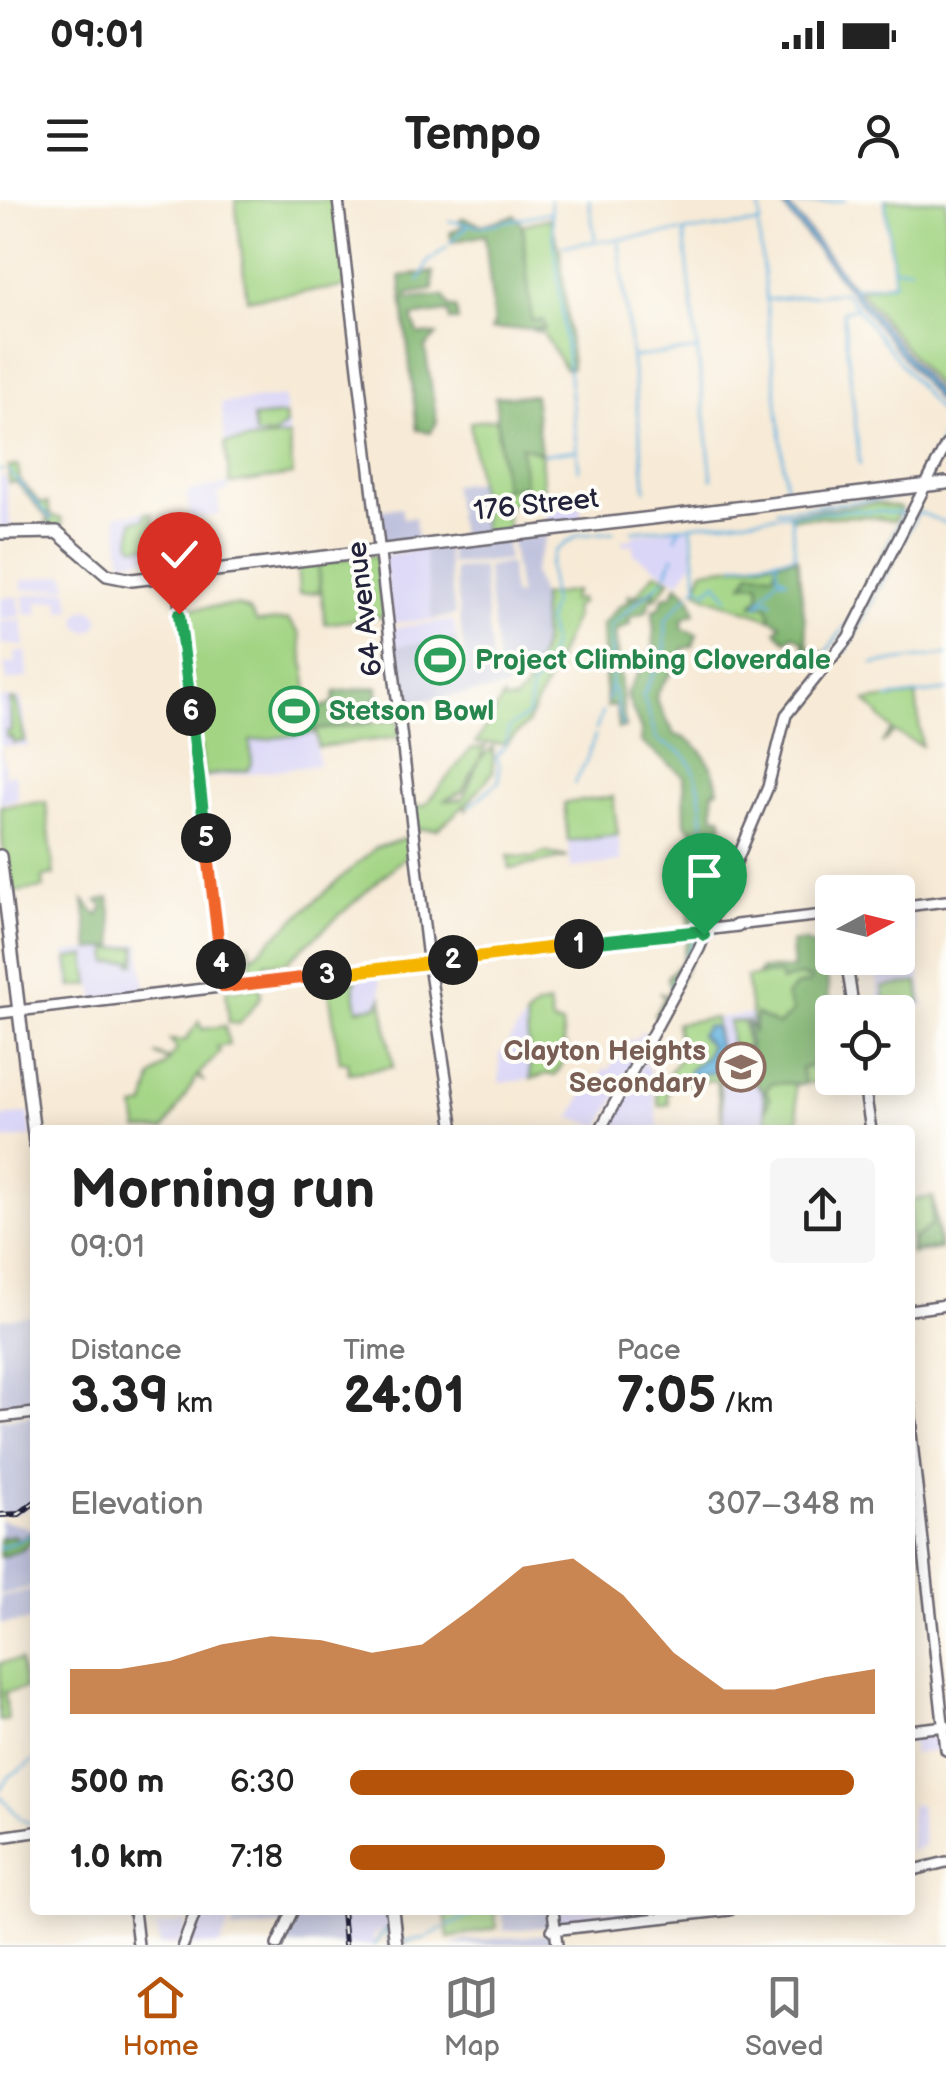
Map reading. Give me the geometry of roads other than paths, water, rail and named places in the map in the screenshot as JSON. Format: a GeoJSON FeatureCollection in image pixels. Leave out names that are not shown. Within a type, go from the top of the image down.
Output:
{"type":"FeatureCollection","features":[{"type":"Feature","properties":{"kind":"highway","name":"176 Street"},"geometry":{"type":"LineString","coordinates":[[380,550],[451,540],[456,534],[468,538],[610,524],[926,487]]}},
{"type":"Feature","properties":{"kind":"highway"},"geometry":{"type":"LineString","coordinates":[[0,534],[57,535],[106,577],[134,582],[610,524]]}},
{"type":"Feature","properties":{"kind":"highway"},"geometry":{"type":"LineString","coordinates":[[0,856],[33,1125]]}},
{"type":"Feature","properties":{"kind":"highway"},"geometry":{"type":"LineString","coordinates":[[391,1915],[394,1945]]}},
{"type":"Feature","properties":{"kind":"main road","name":"64 Avenue"},"geometry":{"type":"LineString","coordinates":[[340,201],[430,963],[454,1124]]}},
{"type":"Feature","properties":{"kind":"main road","name":"64 Avenue"},"geometry":{"type":"LineString","coordinates":[[340,201],[380,550]]}},
{"type":"Feature","properties":{"kind":"main road"},"geometry":{"type":"LineString","coordinates":[[342,230],[347,250]]}},
{"type":"Feature","properties":{"kind":"main road"},"geometry":{"type":"LineString","coordinates":[[762,800],[770,789],[791,712],[851,634],[946,443]]}},
{"type":"Feature","properties":{"kind":"main road"},"geometry":{"type":"LineString","coordinates":[[175,577],[190,701]]}},
{"type":"Feature","properties":{"kind":"main road"},"geometry":{"type":"LineString","coordinates":[[175,577],[224,987]]}},
{"type":"Feature","properties":{"kind":"main road","name":"64 Avenue"},"geometry":{"type":"LineString","coordinates":[[385,592],[430,963]]}},
{"type":"Feature","properties":{"kind":"main road"},"geometry":{"type":"LineString","coordinates":[[693,962],[701,954],[762,800],[786,715],[851,634]]}},
{"type":"Feature","properties":{"kind":"main road"},"geometry":{"type":"LineString","coordinates":[[915,905],[946,901]]}},
{"type":"Feature","properties":{"kind":"main road"},"geometry":{"type":"LineString","coordinates":[[0,1013],[815,916]]}},
{"type":"Feature","properties":{"kind":"main road"},"geometry":{"type":"LineString","coordinates":[[605,1125],[710,929]]}},
{"type":"Feature","properties":{"kind":"main road"},"geometry":{"type":"LineString","coordinates":[[866,1095],[870,1125]]}},
{"type":"Feature","properties":{"kind":"main road"},"geometry":{"type":"LineString","coordinates":[[915,1310],[946,1307]]}},
{"type":"Feature","properties":{"kind":"main road"},"geometry":{"type":"LineString","coordinates":[[0,1416],[30,1413]]}},
{"type":"Feature","properties":{"kind":"main road"},"geometry":{"type":"LineString","coordinates":[[915,1450],[920,1494],[918,1520],[928,1574],[946,1750]]}},
{"type":"Feature","properties":{"kind":"main road"},"geometry":{"type":"LineString","coordinates":[[915,1471],[918,1520],[928,1574]]}},
{"type":"Feature","properties":{"kind":"main road"},"geometry":{"type":"LineString","coordinates":[[916,1480],[920,1494]]}},
{"type":"Feature","properties":{"kind":"main road"},"geometry":{"type":"LineString","coordinates":[[915,1731],[945,1728]]}},
{"type":"Feature","properties":{"kind":"main road"},"geometry":{"type":"LineString","coordinates":[[0,1836],[30,1833]]}},
{"type":"Feature","properties":{"kind":"main road"},"geometry":{"type":"LineString","coordinates":[[915,1870],[946,1860]]}},
{"type":"Feature","properties":{"kind":"main road"},"geometry":{"type":"LineString","coordinates":[[135,1915],[138,1945]]}},
{"type":"Feature","properties":{"kind":"main road"},"geometry":{"type":"LineString","coordinates":[[182,1945],[195,1915]]}},
{"type":"Feature","properties":{"kind":"main road"},"geometry":{"type":"LineString","coordinates":[[277,1945],[291,1915]]}},
{"type":"Feature","properties":{"kind":"main road"},"geometry":{"type":"LineString","coordinates":[[552,1915],[555,1945]]}},
{"type":"Feature","properties":{"kind":"main road"},"geometry":{"type":"LineString","coordinates":[[554,1929],[673,1915]]}},
{"type":"Feature","properties":{"kind":"main road"},"geometry":{"type":"LineString","coordinates":[[554,1929],[684,1915]]}},
{"type":"Feature","properties":{"kind":"water"},"geometry":{"type":"Polygon","coordinates":[[[778,200],[784,200],[946,405],[946,412],[778,200]]]}},
{"type":"Feature","properties":{"kind":"water"},"geometry":{"type":"Polygon","coordinates":[[[706,1026],[715,1027],[719,1052],[714,1057],[716,1072],[690,1076],[689,1071],[706,1056],[710,1045],[700,1035],[706,1026]]]}},
{"type":"Feature","properties":{"kind":"waterway"},"geometry":{"type":"LineString","coordinates":[[550,200],[579,470]]}},
{"type":"Feature","properties":{"kind":"waterway"},"geometry":{"type":"LineString","coordinates":[[589,200],[595,239]]}},
{"type":"Feature","properties":{"kind":"waterway"},"geometry":{"type":"LineString","coordinates":[[685,232],[761,223],[759,200]]}},
{"type":"Feature","properties":{"kind":"waterway"},"geometry":{"type":"LineString","coordinates":[[798,205],[845,200]]}},
{"type":"Feature","properties":{"kind":"waterway"},"geometry":{"type":"LineString","coordinates":[[854,287],[894,283],[885,200]]}},
{"type":"Feature","properties":{"kind":"waterway"},"geometry":{"type":"LineString","coordinates":[[483,226],[550,212]]}},
{"type":"Feature","properties":{"kind":"waterway"},"geometry":{"type":"LineString","coordinates":[[449,221],[480,226]]}},
{"type":"Feature","properties":{"kind":"waterway"},"geometry":{"type":"LineString","coordinates":[[758,223],[783,458]]}},
{"type":"Feature","properties":{"kind":"waterway"},"geometry":{"type":"LineString","coordinates":[[450,242],[469,225]]}},
{"type":"Feature","properties":{"kind":"waterway"},"geometry":{"type":"LineString","coordinates":[[594,242],[681,232]]}},
{"type":"Feature","properties":{"kind":"waterway"},"geometry":{"type":"LineString","coordinates":[[684,232],[712,479]]}},
{"type":"Feature","properties":{"kind":"waterway"},"geometry":{"type":"LineString","coordinates":[[562,246],[592,242]]}},
{"type":"Feature","properties":{"kind":"waterway"},"geometry":{"type":"LineString","coordinates":[[619,243],[646,490]]}},
{"type":"Feature","properties":{"kind":"waterway"},"geometry":{"type":"LineString","coordinates":[[419,281],[428,262],[447,247]]}},
{"type":"Feature","properties":{"kind":"waterway"},"geometry":{"type":"LineString","coordinates":[[892,268],[910,268]]}},
{"type":"Feature","properties":{"kind":"waterway"},"geometry":{"type":"LineString","coordinates":[[766,300],[844,292],[946,421]]}},
{"type":"Feature","properties":{"kind":"waterway"},"geometry":{"type":"LineString","coordinates":[[856,308],[843,311],[860,465]]}},
{"type":"Feature","properties":{"kind":"waterway"},"geometry":{"type":"LineString","coordinates":[[634,357],[696,350]]}},
{"type":"Feature","properties":{"kind":"waterway"},"geometry":{"type":"LineString","coordinates":[[937,447],[946,429]]}},
{"type":"Feature","properties":{"kind":"waterway"},"geometry":{"type":"LineString","coordinates":[[544,454],[576,450]]}},
{"type":"Feature","properties":{"kind":"waterway"},"geometry":{"type":"LineString","coordinates":[[922,474],[934,453]]}},
{"type":"Feature","properties":{"kind":"waterway"},"geometry":{"type":"LineString","coordinates":[[783,461],[787,496]]}},
{"type":"Feature","properties":{"kind":"waterway"},"geometry":{"type":"LineString","coordinates":[[9,471],[51,519]]}},
{"type":"Feature","properties":{"kind":"waterway"},"geometry":{"type":"LineString","coordinates":[[777,510],[906,496]]}},
{"type":"Feature","properties":{"kind":"waterway"},"geometry":{"type":"LineString","coordinates":[[734,565],[795,556],[791,514],[851,510],[903,513],[853,616],[827,651]]}},
{"type":"Feature","properties":{"kind":"waterway"},"geometry":{"type":"LineString","coordinates":[[877,592],[918,512],[946,523]]}},
{"type":"Feature","properties":{"kind":"waterway"},"geometry":{"type":"LineString","coordinates":[[721,522],[789,514]]}},
{"type":"Feature","properties":{"kind":"waterway"},"geometry":{"type":"LineString","coordinates":[[708,523],[719,522]]}},
{"type":"Feature","properties":{"kind":"waterway"},"geometry":{"type":"LineString","coordinates":[[690,525],[706,523]]}},
{"type":"Feature","properties":{"kind":"waterway"},"geometry":{"type":"LineString","coordinates":[[691,525],[698,586],[693,589]]}},
{"type":"Feature","properties":{"kind":"waterway"},"geometry":{"type":"LineString","coordinates":[[632,531],[687,526]]}},
{"type":"Feature","properties":{"kind":"waterway"},"geometry":{"type":"LineString","coordinates":[[676,538],[680,527]]}},
{"type":"Feature","properties":{"kind":"waterway"},"geometry":{"type":"LineString","coordinates":[[580,535],[614,532]]}},
{"type":"Feature","properties":{"kind":"waterway"},"geometry":{"type":"LineString","coordinates":[[531,688],[543,674],[552,643],[547,621],[552,603],[549,567],[555,551],[578,535]]}},
{"type":"Feature","properties":{"kind":"waterway"},"geometry":{"type":"LineString","coordinates":[[667,573],[673,556]]}},
{"type":"Feature","properties":{"kind":"waterway"},"geometry":{"type":"LineString","coordinates":[[772,602],[769,598],[757,605],[777,578],[787,580],[777,573],[777,561]]}},
{"type":"Feature","properties":{"kind":"waterway"},"geometry":{"type":"LineString","coordinates":[[612,665],[610,626],[664,579]]}},
{"type":"Feature","properties":{"kind":"waterway"},"geometry":{"type":"LineString","coordinates":[[698,586],[707,591],[717,582],[728,598]]}},
{"type":"Feature","properties":{"kind":"waterway"},"geometry":{"type":"LineString","coordinates":[[688,595],[666,619],[665,650],[643,695],[657,740],[685,756],[699,790],[703,837],[695,925]]}},
{"type":"Feature","properties":{"kind":"waterway"},"geometry":{"type":"LineString","coordinates":[[846,651],[876,595]]}},
{"type":"Feature","properties":{"kind":"waterway"},"geometry":{"type":"LineString","coordinates":[[873,664],[946,655]]}},
{"type":"Feature","properties":{"kind":"waterway"},"geometry":{"type":"LineString","coordinates":[[608,700],[613,668]]}},
{"type":"Feature","properties":{"kind":"waterway"},"geometry":{"type":"LineString","coordinates":[[613,687],[622,727]]}},
{"type":"Feature","properties":{"kind":"waterway"},"geometry":{"type":"LineString","coordinates":[[511,726],[528,715],[531,690]]}},
{"type":"Feature","properties":{"kind":"waterway"},"geometry":{"type":"LineString","coordinates":[[887,698],[946,691]]}},
{"type":"Feature","properties":{"kind":"waterway"},"geometry":{"type":"LineString","coordinates":[[596,730],[602,712]]}},
{"type":"Feature","properties":{"kind":"waterway"},"geometry":{"type":"LineString","coordinates":[[505,743],[509,728]]}},
{"type":"Feature","properties":{"kind":"waterway"},"geometry":{"type":"LineString","coordinates":[[585,764],[595,736]]}},
{"type":"Feature","properties":{"kind":"waterway"},"geometry":{"type":"LineString","coordinates":[[498,762],[496,757],[505,746]]}},
{"type":"Feature","properties":{"kind":"waterway"},"geometry":{"type":"LineString","coordinates":[[470,806],[499,781],[499,764]]}},
{"type":"Feature","properties":{"kind":"waterway"},"geometry":{"type":"LineString","coordinates":[[574,784],[584,765]]}},
{"type":"Feature","properties":{"kind":"waterway"},"geometry":{"type":"LineString","coordinates":[[670,989],[696,936]]}},
{"type":"Feature","properties":{"kind":"waterway"},"geometry":{"type":"LineString","coordinates":[[0,1548],[30,1535]]}},
{"type":"Feature","properties":{"kind":"waterway"},"geometry":{"type":"LineString","coordinates":[[0,1790],[10,1776],[30,1763]]}},
{"type":"Feature","properties":{"kind":"waterway"},"geometry":{"type":"LineString","coordinates":[[0,1796],[30,1824]]}},
{"type":"Feature","properties":{"kind":"waterway"},"geometry":{"type":"LineString","coordinates":[[448,1926],[471,1915]]}},
{"type":"Feature","properties":{"kind":"waterway"},"geometry":{"type":"LineString","coordinates":[[603,1918],[621,1915]]}},
{"type":"Feature","properties":{"kind":"waterway"},"geometry":{"type":"LineString","coordinates":[[585,1921],[598,1919]]}},
{"type":"Feature","properties":{"kind":"waterway"},"geometry":{"type":"LineString","coordinates":[[558,1922],[581,1921]]}},
{"type":"Feature","properties":{"kind":"waterway"},"geometry":{"type":"LineString","coordinates":[[374,1945],[387,1928]]}},
{"type":"Feature","properties":{"kind":"waterway"},"geometry":{"type":"LineString","coordinates":[[427,1937],[443,1928]]}},
{"type":"Feature","properties":{"kind":"waterway"},"geometry":{"type":"LineString","coordinates":[[387,1930],[389,1943]]}},
{"type":"Feature","properties":{"kind":"waterway"},"geometry":{"type":"LineString","coordinates":[[400,1942],[427,1938]]}},
{"type":"Feature","properties":{"kind":"railway"},"geometry":{"type":"LineString","coordinates":[[0,1515],[19,1514],[30,1506]]}},
{"type":"Feature","properties":{"kind":"railway"},"geometry":{"type":"LineString","coordinates":[[342,1915],[345,1945]]}},
{"type":"Feature","properties":{"kind":"place","name":"Project Climbing Cloverdale"},"geometry":{"type":"Point","coordinates":[440,660]}},
{"type":"Feature","properties":{"kind":"place","name":"Stetson Bowl"},"geometry":{"type":"Point","coordinates":[294,711]}},
{"type":"Feature","properties":{"kind":"place","name":"Clayton Heights Secondary"},"geometry":{"type":"Point","coordinates":[741,1067]}}]}
